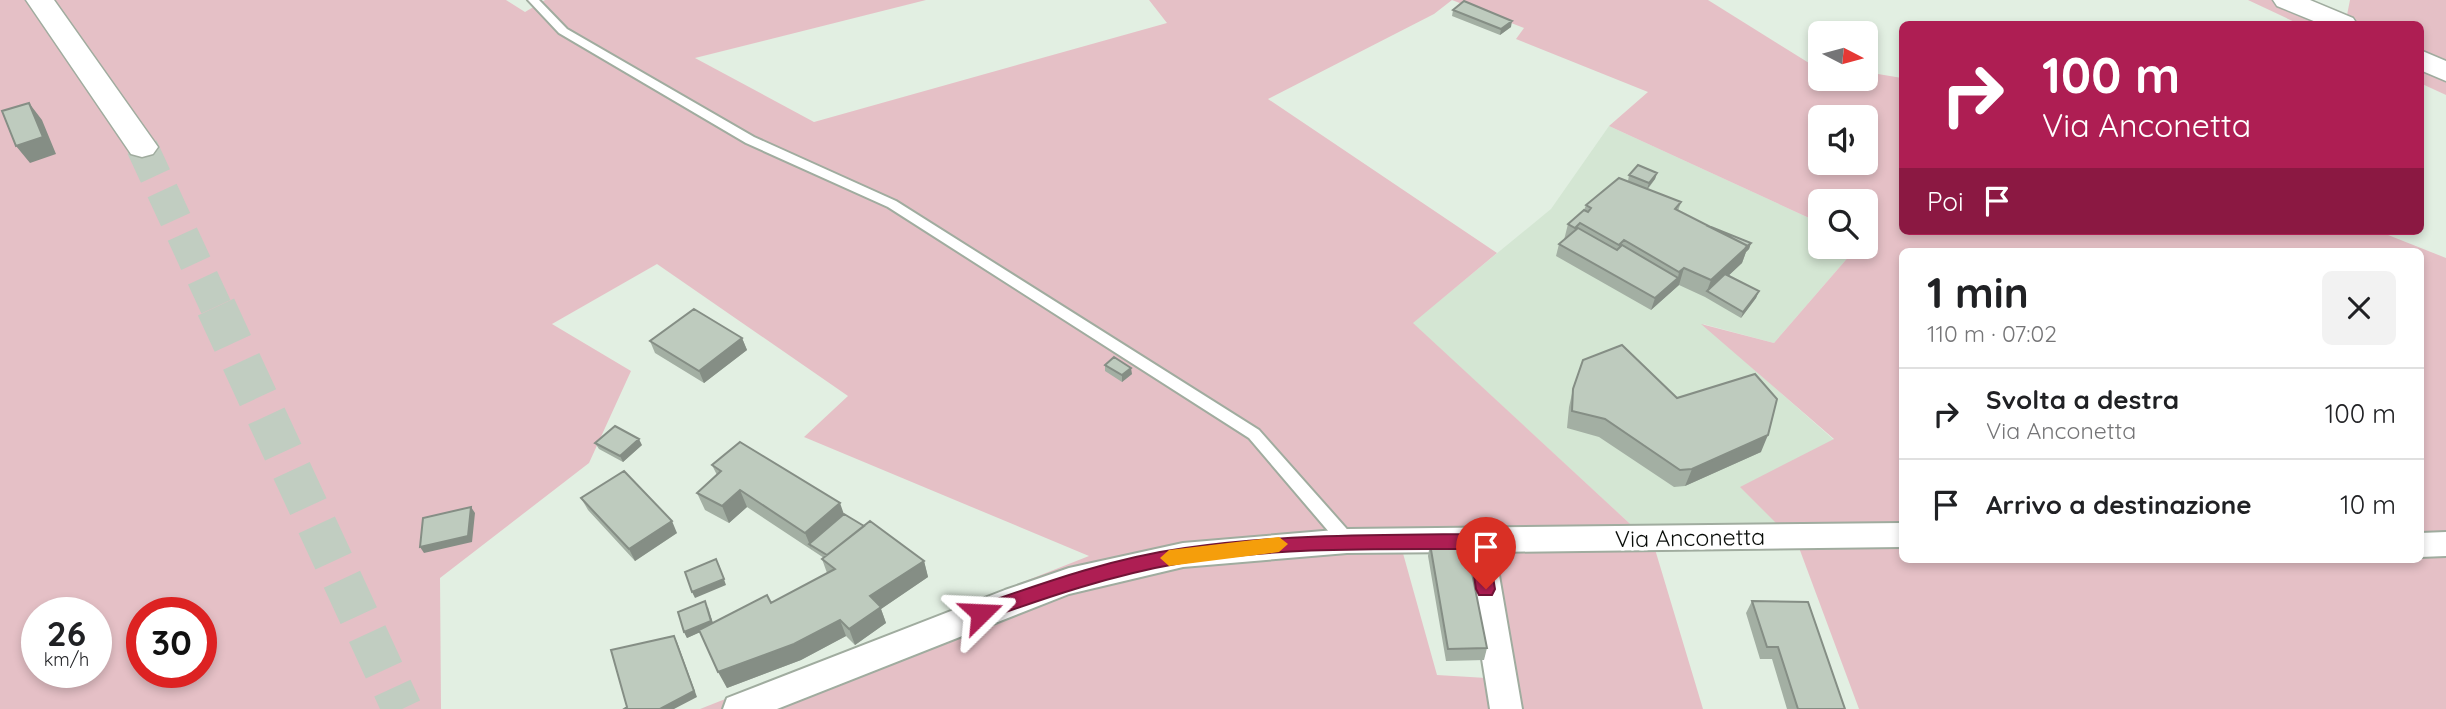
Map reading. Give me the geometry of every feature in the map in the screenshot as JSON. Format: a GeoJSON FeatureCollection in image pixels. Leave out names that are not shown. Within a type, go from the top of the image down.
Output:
{"type":"FeatureCollection","features":[{"type":"Feature","properties":{"kind":"main road"},"geometry":{"type":"LineString","coordinates":[[40,0],[142,147]]}},
{"type":"Feature","properties":{"kind":"main road"},"geometry":{"type":"LineString","coordinates":[[2287,0],[2336,21]]}},
{"type":"Feature","properties":{"kind":"main road"},"geometry":{"type":"LineString","coordinates":[[2424,62],[2446,72]]}},
{"type":"Feature","properties":{"kind":"street","name":"Via Anconetta"},"geometry":{"type":"LineString","coordinates":[[738,709],[1005,603],[1069,582],[1183,555],[1347,541],[1899,535]]}},
{"type":"Feature","properties":{"kind":"street"},"geometry":{"type":"LineString","coordinates":[[1478,541],[1506,709]]}},
{"type":"Feature","properties":{"kind":"street"},"geometry":{"type":"LineString","coordinates":[[2424,545],[2446,544]]}},
{"type":"Feature","properties":{"kind":"lane"},"geometry":{"type":"LineString","coordinates":[[533,0],[563,31],[750,140],[892,204],[1254,434],[1347,541]]}},
{"type":"Feature","properties":{"kind":"shaded area"},"geometry":{"type":"Polygon","coordinates":[[[0,0],[506,0],[525,12],[545,0],[926,0],[695,58],[814,122],[1167,23],[1149,0],[1452,0],[1434,14],[1268,99],[1497,253],[1413,323],[1654,546],[1703,709],[700,709],[1089,556],[804,437],[848,396],[657,264],[552,324],[631,371],[589,463],[440,578],[441,709],[0,709],[0,0]],[[1399,539],[1437,675],[1503,679],[1481,540],[1399,539]]]}},
{"type":"Feature","properties":{"kind":"shaded area"},"geometry":{"type":"Polygon","coordinates":[[[1452,0],[1708,0],[1808,62],[1808,91],[1878,91],[1878,74],[1899,78],[1899,235],[2388,235],[2421,248],[1899,248],[1899,563],[2424,563],[2424,249],[2446,258],[2446,709],[1859,709],[1798,545],[1740,487],[1834,439],[1701,324],[1774,343],[1847,259],[1878,259],[1878,189],[1808,189],[1808,217],[1609,126],[1648,92],[1516,39],[1524,28],[1452,0]]]}},
{"type":"Feature","properties":{"kind":"shaded area"},"geometry":{"type":"Polygon","coordinates":[[[2248,0],[2312,0],[2347,15],[2350,0],[2446,0],[2446,95],[2424,85],[2424,21],[2293,21],[2248,0]]]}},
{"type":"Feature","properties":{"kind":"shaded area"},"geometry":{"type":"Polygon","coordinates":[[[1609,126],[1808,217],[1808,259],[1847,259],[1774,343],[1703,324],[1834,440],[1798,545],[1654,546],[1412,323],[1551,209],[1609,126]]]}},
{"type":"Feature","properties":{"kind":"building"},"geometry":{"type":"Polygon","coordinates":[[[1464,1],[1512,21],[1501,29],[1453,10],[1464,1]]]}},
{"type":"Feature","properties":{"kind":"building"},"geometry":{"type":"Polygon","coordinates":[[[29,103],[43,137],[16,146],[2,111],[29,103]]]}},
{"type":"Feature","properties":{"kind":"building"},"geometry":{"type":"Polygon","coordinates":[[[1638,165],[1657,173],[1649,183],[1629,175],[1638,165]]]}},
{"type":"Feature","properties":{"kind":"building"},"geometry":{"type":"Polygon","coordinates":[[[1619,178],[1681,202],[1675,209],[1748,246],[1711,280],[1684,268],[1679,272],[1624,240],[1619,245],[1580,223],[1575,228],[1568,224],[1584,210],[1588,212],[1591,208],[1586,205],[1619,178]]]}},
{"type":"Feature","properties":{"kind":"building"},"geometry":{"type":"Polygon","coordinates":[[[1706,225],[1751,243],[1748,246],[1706,225]]]}},
{"type":"Feature","properties":{"kind":"building"},"geometry":{"type":"Polygon","coordinates":[[[1578,228],[1617,250],[1622,245],[1678,278],[1655,298],[1559,244],[1578,228]]]}},
{"type":"Feature","properties":{"kind":"building"},"geometry":{"type":"Polygon","coordinates":[[[1725,274],[1759,291],[1743,312],[1707,291],[1725,274]]]}},
{"type":"Feature","properties":{"kind":"building"},"geometry":{"type":"Polygon","coordinates":[[[694,309],[742,338],[699,371],[650,341],[694,309]]]}},
{"type":"Feature","properties":{"kind":"building"},"geometry":{"type":"Polygon","coordinates":[[[1622,345],[1677,398],[1755,374],[1777,399],[1768,435],[1692,469],[1680,470],[1605,419],[1572,411],[1573,389],[1583,360],[1622,345]]]}},
{"type":"Feature","properties":{"kind":"building"},"geometry":{"type":"Polygon","coordinates":[[[1114,357],[1131,368],[1122,375],[1105,365],[1114,357]]]}},
{"type":"Feature","properties":{"kind":"building"},"geometry":{"type":"Polygon","coordinates":[[[615,426],[639,439],[620,456],[595,443],[615,426]]]}},
{"type":"Feature","properties":{"kind":"building"},"geometry":{"type":"Polygon","coordinates":[[[740,442],[840,503],[805,533],[740,490],[722,506],[697,493],[721,471],[712,465],[740,442]]]}},
{"type":"Feature","properties":{"kind":"building"},"geometry":{"type":"Polygon","coordinates":[[[624,471],[672,521],[629,549],[581,498],[624,471]]]}},
{"type":"Feature","properties":{"kind":"building"},"geometry":{"type":"Polygon","coordinates":[[[471,507],[468,536],[420,547],[423,518],[471,507]]]}},
{"type":"Feature","properties":{"kind":"building"},"geometry":{"type":"Polygon","coordinates":[[[844,514],[864,526],[827,555],[809,544],[844,514]]]}},
{"type":"Feature","properties":{"kind":"building"},"geometry":{"type":"Polygon","coordinates":[[[870,521],[924,561],[870,596],[881,607],[849,629],[840,620],[794,644],[718,672],[699,630],[767,595],[771,603],[835,569],[822,559],[870,521]]]}},
{"type":"Feature","properties":{"kind":"building"},"geometry":{"type":"Polygon","coordinates":[[[1466,543],[1487,648],[1448,649],[1430,544],[1466,543]]]}},
{"type":"Feature","properties":{"kind":"building"},"geometry":{"type":"Polygon","coordinates":[[[716,559],[724,579],[692,592],[685,572],[716,559]]]}},
{"type":"Feature","properties":{"kind":"building"},"geometry":{"type":"Polygon","coordinates":[[[705,601],[711,621],[684,632],[678,612],[705,601]]]}},
{"type":"Feature","properties":{"kind":"building"},"geometry":{"type":"Polygon","coordinates":[[[1752,601],[1808,602],[1845,709],[1798,709],[1778,647],[1767,647],[1752,601]]]}},
{"type":"Feature","properties":{"kind":"building"},"geometry":{"type":"Polygon","coordinates":[[[674,636],[694,691],[660,709],[624,709],[627,707],[611,650],[674,636]]]}},
{"type":"Feature","properties":{"kind":"tunnel"},"geometry":{"type":"LineString","coordinates":[[142,147],[217,309]]}},
{"type":"Feature","properties":{"kind":"tunnel"},"geometry":{"type":"LineString","coordinates":[[216,307],[402,709]]}},
{"type":"Feature","properties":{"kind":"slow traffic"},"geometry":{"type":"LineString","coordinates":[[1169,558],[1279,544]]}},
{"type":"Feature","properties":{"kind":"route"},"geometry":{"type":"LineString","coordinates":[[981,613],[1069,582],[1124,567],[1183,555],[1304,542],[1478,541],[1486,589]]}}]}
